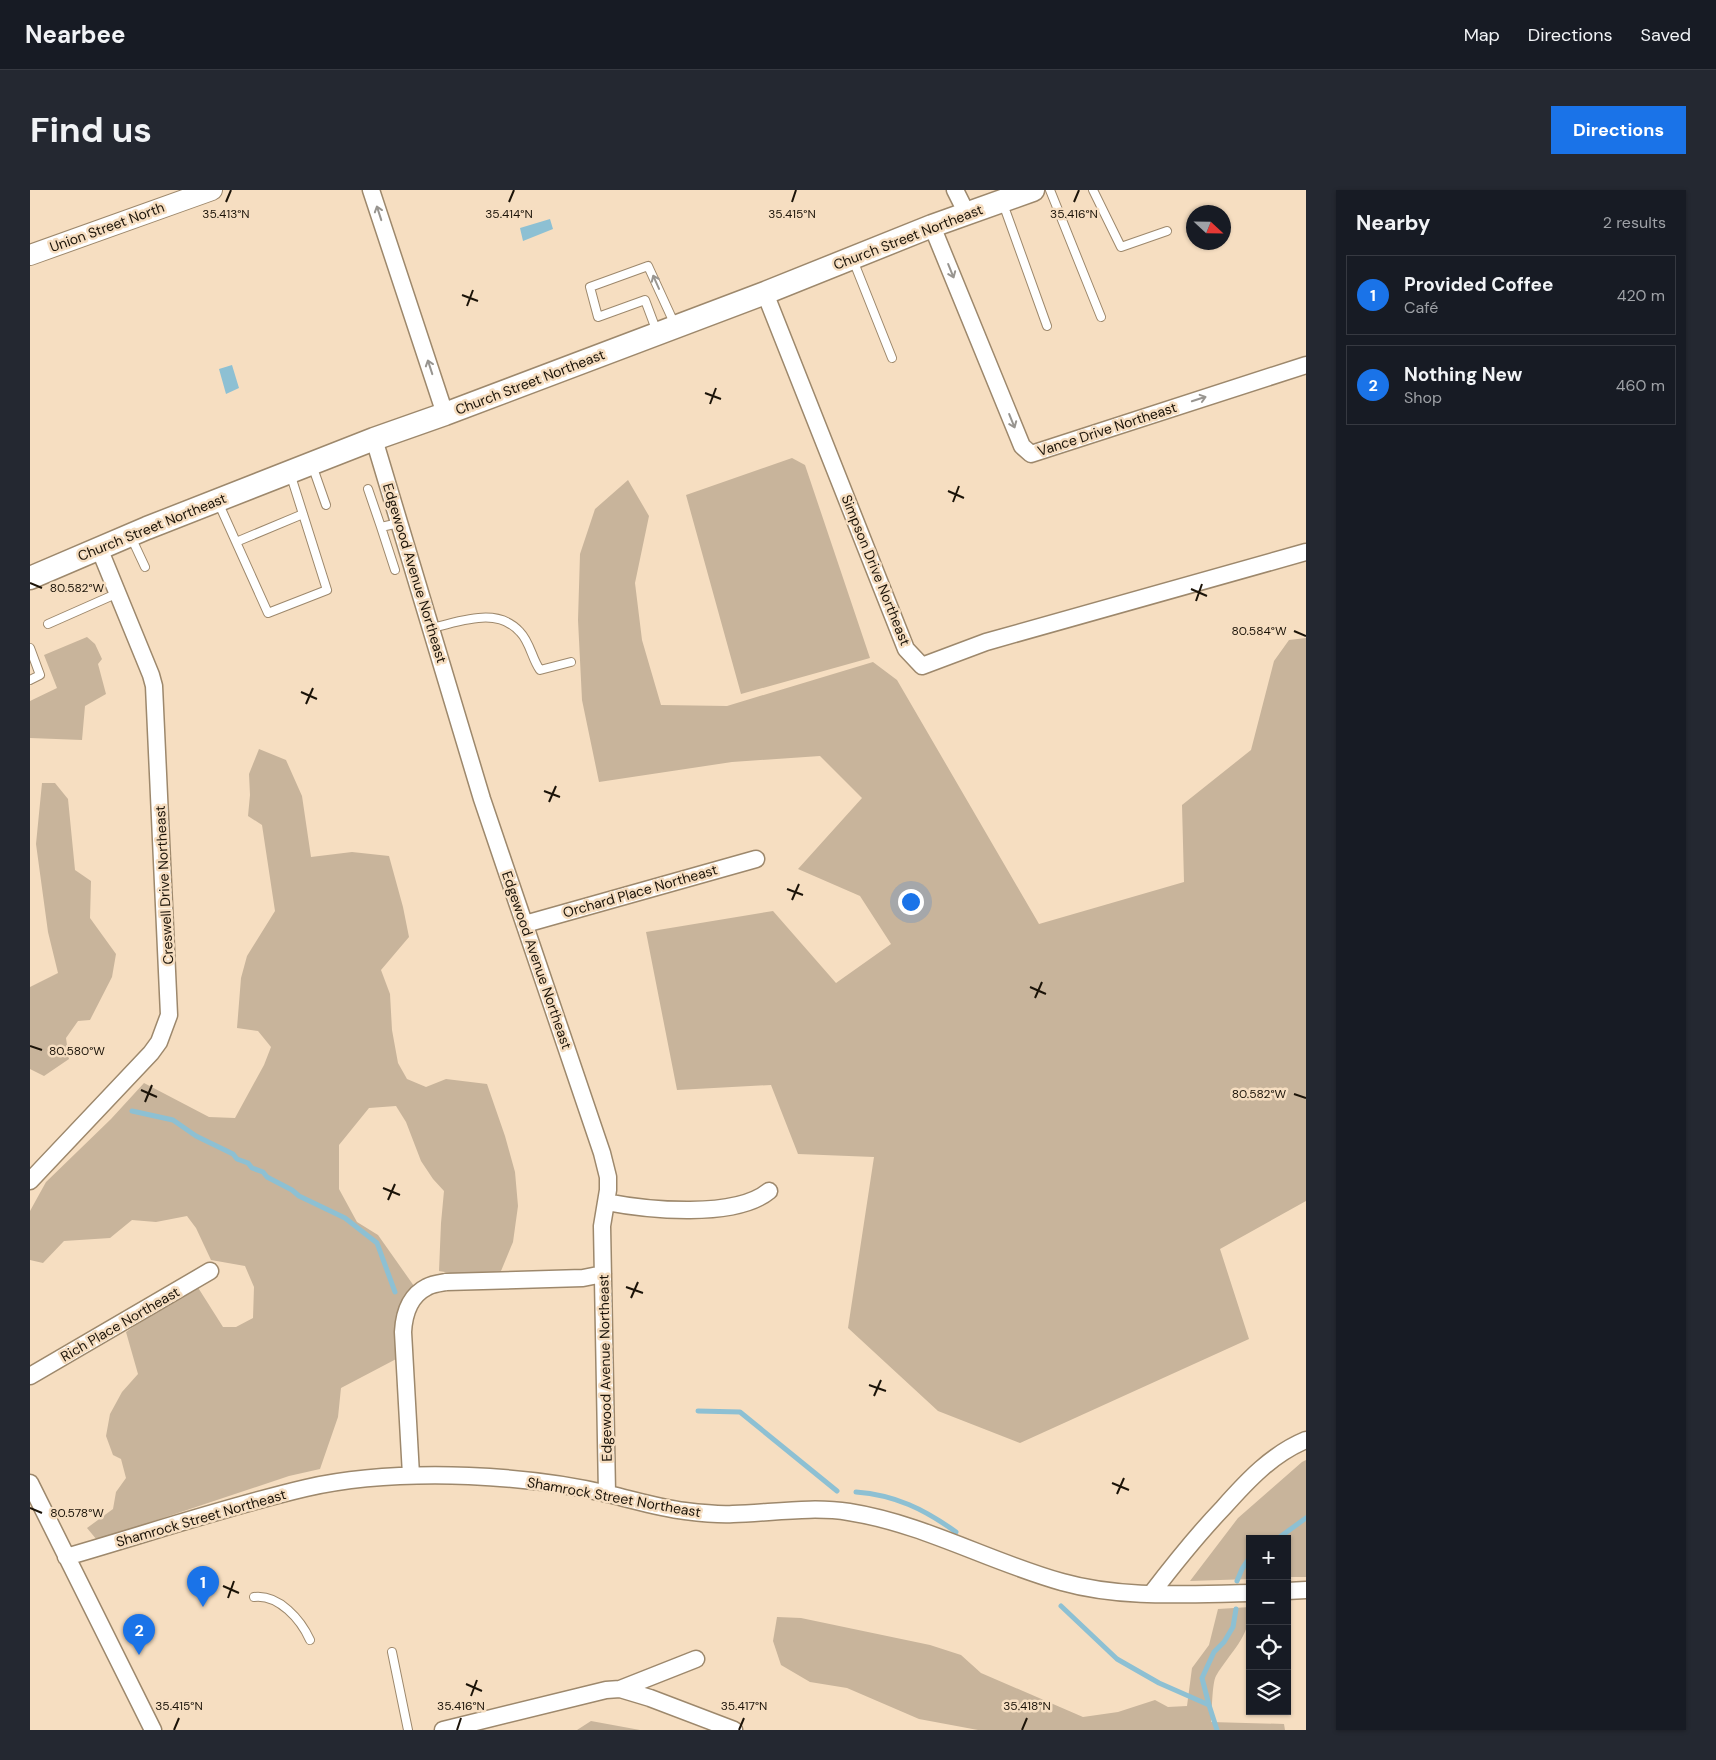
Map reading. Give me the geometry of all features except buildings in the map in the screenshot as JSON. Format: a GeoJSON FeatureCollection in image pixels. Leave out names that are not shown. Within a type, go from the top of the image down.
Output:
{"type":"FeatureCollection","features":[{"type":"Feature","properties":{"kind":"main road","name":"Church Street Northeast"},"geometry":{"type":"LineString","coordinates":[[30,578],[130,535],[374,438],[445,414],[765,293],[932,226],[1032,190]]}},
{"type":"Feature","properties":{"kind":"street","name":"Union Street North"},"geometry":{"type":"LineString","coordinates":[[30,255],[212,190]]}},
{"type":"Feature","properties":{"kind":"street"},"geometry":{"type":"LineString","coordinates":[[371,190],[445,414]]}},
{"type":"Feature","properties":{"kind":"street"},"geometry":{"type":"LineString","coordinates":[[955,190],[966,214]]}},
{"type":"Feature","properties":{"kind":"street","name":"Vance Drive Northeast"},"geometry":{"type":"LineString","coordinates":[[932,226],[1022,446],[1032,454],[1306,365]]}},
{"type":"Feature","properties":{"kind":"street","name":"Simpson Drive Northeast"},"geometry":{"type":"LineString","coordinates":[[765,293],[906,649],[922,666],[986,642],[1306,552]]}},
{"type":"Feature","properties":{"kind":"street","name":"Edgewood Avenue Northeast"},"geometry":{"type":"LineString","coordinates":[[374,438],[482,799],[602,1152],[608,1176],[602,1226],[607,1493]]}},
{"type":"Feature","properties":{"kind":"street","name":"Creswell Drive Northeast"},"geometry":{"type":"LineString","coordinates":[[30,1181],[151,1053],[159,1042],[170,1015],[154,686],[152,675],[99,548]]}},
{"type":"Feature","properties":{"kind":"street","name":"Orchard Place Northeast"},"geometry":{"type":"LineString","coordinates":[[525,924],[756,858]]}},
{"type":"Feature","properties":{"kind":"street"},"geometry":{"type":"LineString","coordinates":[[606,1202],[659,1210],[716,1209],[747,1204],[769,1191]]}},
{"type":"Feature","properties":{"kind":"street","name":"Rich Place Northeast"},"geometry":{"type":"LineString","coordinates":[[30,1376],[210,1271]]}},
{"type":"Feature","properties":{"kind":"street"},"geometry":{"type":"LineString","coordinates":[[412,1475],[403,1332],[404,1317],[417,1294],[427,1286],[446,1282],[583,1278],[603,1274]]}},
{"type":"Feature","properties":{"kind":"street"},"geometry":{"type":"LineString","coordinates":[[1151,1594],[1187,1546],[1249,1479],[1269,1462],[1306,1440]]}},
{"type":"Feature","properties":{"kind":"street","name":"Shamrock Street Northeast"},"geometry":{"type":"LineString","coordinates":[[66,1557],[308,1488],[378,1477],[412,1475],[505,1478],[570,1486],[668,1508],[729,1514],[807,1510],[846,1511],[903,1524],[1064,1582],[1098,1590],[1151,1594],[1246,1593]]}},
{"type":"Feature","properties":{"kind":"street"},"geometry":{"type":"LineString","coordinates":[[30,1483],[153,1730]]}},
{"type":"Feature","properties":{"kind":"street"},"geometry":{"type":"LineString","coordinates":[[1291,1591],[1306,1590]]}},
{"type":"Feature","properties":{"kind":"street"},"geometry":{"type":"LineString","coordinates":[[443,1730],[620,1688],[696,1659]]}},
{"type":"Feature","properties":{"kind":"street"},"geometry":{"type":"LineString","coordinates":[[620,1688],[734,1730]]}},
{"type":"Feature","properties":{"kind":"lane"},"geometry":{"type":"LineString","coordinates":[[1050,190],[1100,317]]}},
{"type":"Feature","properties":{"kind":"lane"},"geometry":{"type":"LineString","coordinates":[[1093,190],[1121,247],[1167,231]]}},
{"type":"Feature","properties":{"kind":"lane"},"geometry":{"type":"LineString","coordinates":[[1006,212],[1047,326]]}},
{"type":"Feature","properties":{"kind":"lane"},"geometry":{"type":"LineString","coordinates":[[852,258],[892,358]]}},
{"type":"Feature","properties":{"kind":"lane"},"geometry":{"type":"LineString","coordinates":[[648,266],[667,330],[645,300],[598,317],[590,287],[648,266]]}},
{"type":"Feature","properties":{"kind":"lane"},"geometry":{"type":"LineString","coordinates":[[312,463],[326,505]]}},
{"type":"Feature","properties":{"kind":"lane"},"geometry":{"type":"LineString","coordinates":[[218,500],[268,614],[327,590],[289,472]]}},
{"type":"Feature","properties":{"kind":"lane"},"geometry":{"type":"LineString","coordinates":[[368,489],[395,570]]}},
{"type":"Feature","properties":{"kind":"lane"},"geometry":{"type":"LineString","coordinates":[[236,542],[303,514]]}},
{"type":"Feature","properties":{"kind":"lane"},"geometry":{"type":"LineString","coordinates":[[381,527],[399,522]]}},
{"type":"Feature","properties":{"kind":"lane"},"geometry":{"type":"LineString","coordinates":[[130,535],[146,567]]}},
{"type":"Feature","properties":{"kind":"lane"},"geometry":{"type":"LineString","coordinates":[[48,624],[118,594]]}},
{"type":"Feature","properties":{"kind":"lane"},"geometry":{"type":"LineString","coordinates":[[431,628],[482,616],[505,621],[521,632],[540,670],[571,662]]}},
{"type":"Feature","properties":{"kind":"lane"},"geometry":{"type":"LineString","coordinates":[[30,648],[40,675],[30,680]]}},
{"type":"Feature","properties":{"kind":"lane"},"geometry":{"type":"LineString","coordinates":[[254,1597],[262,1596],[268,1598],[294,1616],[304,1627],[310,1640]]}},
{"type":"Feature","properties":{"kind":"lane"},"geometry":{"type":"LineString","coordinates":[[392,1652],[408,1730]]}},
{"type":"Feature","properties":{"kind":"shaded area"},"geometry":{"type":"Polygon","coordinates":[[[792,458],[805,465],[870,658],[741,694],[686,495],[792,458]]]}},
{"type":"Feature","properties":{"kind":"shaded area"},"geometry":{"type":"Polygon","coordinates":[[[628,480],[649,516],[635,583],[642,640],[661,705],[727,706],[873,662],[897,680],[1039,924],[1184,882],[1182,805],[1251,750],[1274,661],[1289,640],[1306,638],[1306,1201],[1220,1249],[1249,1339],[1020,1443],[938,1411],[848,1328],[874,1157],[798,1154],[771,1085],[677,1090],[646,932],[773,911],[836,983],[891,944],[860,896],[798,869],[862,798],[820,756],[732,762],[599,782],[582,700],[578,620],[580,554],[595,509],[628,480]]]}},
{"type":"Feature","properties":{"kind":"shaded area"},"geometry":{"type":"Polygon","coordinates":[[[87,637],[95,644],[102,659],[98,664],[106,694],[85,706],[82,740],[30,738],[30,701],[57,688],[44,655],[87,637]]]}},
{"type":"Feature","properties":{"kind":"shaded area"},"geometry":{"type":"Polygon","coordinates":[[[259,749],[286,760],[302,796],[311,857],[352,852],[389,856],[409,937],[381,970],[390,994],[392,1030],[398,1063],[407,1079],[426,1087],[446,1079],[487,1084],[515,1172],[518,1206],[513,1242],[501,1271],[468,1276],[439,1271],[444,1191],[421,1161],[406,1122],[396,1106],[369,1108],[339,1145],[339,1189],[357,1222],[378,1235],[414,1286],[400,1357],[341,1388],[338,1417],[320,1469],[289,1476],[97,1540],[87,1528],[113,1509],[116,1492],[126,1478],[121,1459],[113,1455],[106,1436],[110,1414],[122,1392],[138,1374],[126,1332],[179,1294],[197,1286],[223,1327],[236,1327],[253,1318],[254,1287],[245,1266],[211,1260],[196,1228],[187,1216],[156,1222],[132,1220],[110,1238],[64,1241],[43,1263],[30,1260],[30,1211],[46,1182],[111,1119],[144,1083],[209,1117],[235,1118],[264,1065],[271,1047],[258,1031],[237,1028],[241,978],[247,956],[275,911],[262,825],[248,816],[249,774],[259,749]]]}},
{"type":"Feature","properties":{"kind":"shaded area"},"geometry":{"type":"Polygon","coordinates":[[[42,783],[55,783],[68,799],[75,870],[91,881],[90,918],[116,954],[112,977],[90,1020],[78,1021],[66,1038],[69,1059],[44,1076],[30,1069],[30,987],[58,973],[48,932],[36,844],[42,783]]]}},
{"type":"Feature","properties":{"kind":"shaded area"},"geometry":{"type":"Polygon","coordinates":[[[1306,1460],[1306,1577],[1291,1577],[1291,1535],[1246,1535],[1246,1579],[1190,1581],[1238,1518],[1306,1460]]]}},
{"type":"Feature","properties":{"kind":"shaded area"},"geometry":{"type":"Polygon","coordinates":[[[1246,1607],[1246,1629],[1216,1676],[1211,1722],[1284,1724],[1285,1730],[978,1730],[919,1719],[847,1688],[810,1682],[781,1665],[773,1641],[777,1617],[801,1618],[930,1645],[961,1655],[981,1673],[1083,1717],[1118,1712],[1155,1700],[1168,1707],[1187,1706],[1192,1668],[1209,1645],[1218,1609],[1246,1607]]]}},
{"type":"Feature","properties":{"kind":"shaded area"},"geometry":{"type":"Polygon","coordinates":[[[591,1721],[640,1730],[577,1730],[591,1721]]]}},
{"type":"Feature","properties":{"kind":"water"},"geometry":{"type":"Polygon","coordinates":[[[550,219],[553,229],[523,241],[520,228],[550,219]]]}},
{"type":"Feature","properties":{"kind":"water"},"geometry":{"type":"Polygon","coordinates":[[[232,365],[239,388],[226,394],[219,369],[232,365]]]}},
{"type":"Feature","properties":{"kind":"waterway"},"geometry":{"type":"LineString","coordinates":[[132,1111],[173,1120],[196,1136],[233,1154],[237,1159],[248,1163],[252,1168],[263,1172],[267,1177],[292,1190],[299,1196],[345,1218],[377,1243],[395,1292]]}},
{"type":"Feature","properties":{"kind":"waterway"},"geometry":{"type":"LineString","coordinates":[[698,1411],[740,1412],[837,1491]]}},
{"type":"Feature","properties":{"kind":"waterway"},"geometry":{"type":"LineString","coordinates":[[856,1492],[884,1496],[909,1505],[932,1516],[956,1532]]}},
{"type":"Feature","properties":{"kind":"waterway"},"geometry":{"type":"LineString","coordinates":[[1283,1535],[1306,1518]]}},
{"type":"Feature","properties":{"kind":"waterway"},"geometry":{"type":"LineString","coordinates":[[1237,1581],[1246,1563]]}},
{"type":"Feature","properties":{"kind":"waterway"},"geometry":{"type":"LineString","coordinates":[[1061,1606],[1117,1659],[1159,1683],[1209,1705],[1217,1730]]}},
{"type":"Feature","properties":{"kind":"waterway"},"geometry":{"type":"LineString","coordinates":[[1209,1705],[1202,1678],[1214,1652],[1224,1642],[1233,1627],[1236,1609]]}},
{"type":"Feature","properties":{"kind":"place","name":"Provided Coffee"},"geometry":{"type":"Point","coordinates":[203,1607]}},
{"type":"Feature","properties":{"kind":"place","name":"Nothing New"},"geometry":{"type":"Point","coordinates":[139,1655]}}]}
